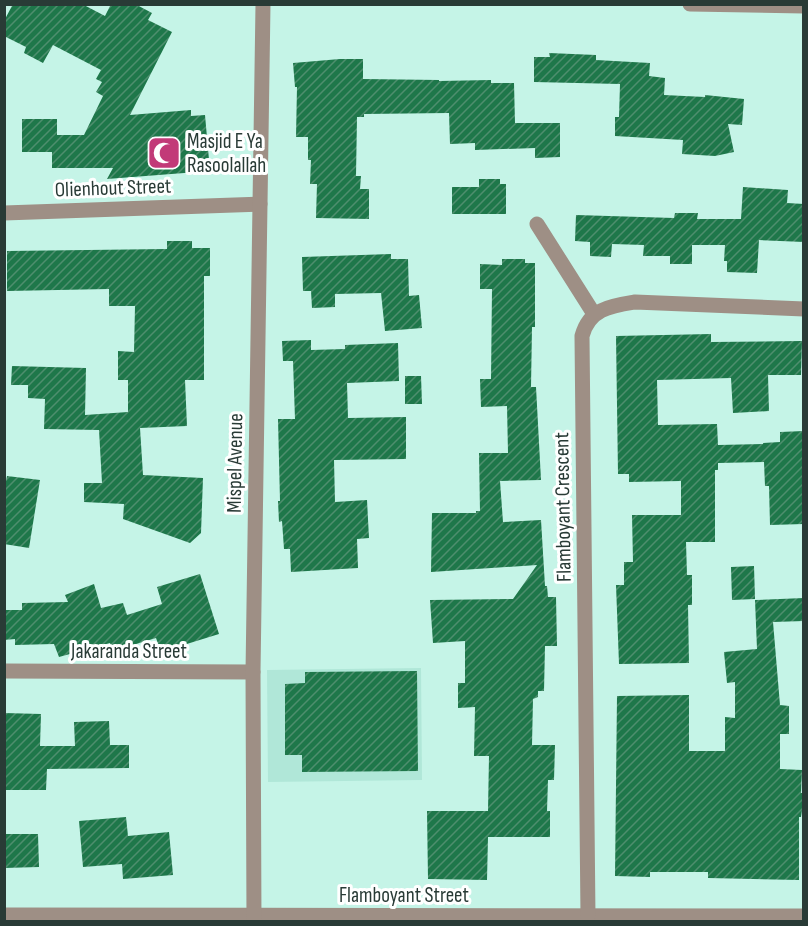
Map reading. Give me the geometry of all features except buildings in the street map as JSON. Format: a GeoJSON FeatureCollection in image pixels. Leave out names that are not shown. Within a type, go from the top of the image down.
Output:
{"type":"FeatureCollection","features":[{"type":"Feature","properties":{"kind":"street","name":"Mispel Avenue"},"geometry":{"type":"LineString","coordinates":[[254,919],[253,672],[263,4]]}},
{"type":"Feature","properties":{"kind":"street"},"geometry":{"type":"LineString","coordinates":[[690,4],[804,6]]}},
{"type":"Feature","properties":{"kind":"street","name":"Olienhout Street"},"geometry":{"type":"LineString","coordinates":[[4,213],[260,204]]}},
{"type":"Feature","properties":{"kind":"street"},"geometry":{"type":"LineString","coordinates":[[537,224],[594,314],[613,305],[634,302],[804,309]]}},
{"type":"Feature","properties":{"kind":"street","name":"Flamboyant Crescent"},"geometry":{"type":"LineString","coordinates":[[588,916],[582,336],[586,323],[594,314]]}},
{"type":"Feature","properties":{"kind":"street","name":"Jakaranda Street"},"geometry":{"type":"LineString","coordinates":[[4,671],[253,672]]}},
{"type":"Feature","properties":{"kind":"street","name":"Flamboyant Street"},"geometry":{"type":"LineString","coordinates":[[4,915],[254,919],[804,916]]}},
{"type":"Feature","properties":{"kind":"shaded area"},"geometry":{"type":"Polygon","coordinates":[[[421,668],[422,780],[268,782],[267,670],[421,668]]]}},
{"type":"Feature","properties":{"kind":"place","name":"Masjid E Ya Rasoolallah"},"geometry":{"type":"Point","coordinates":[164,153]}}]}
